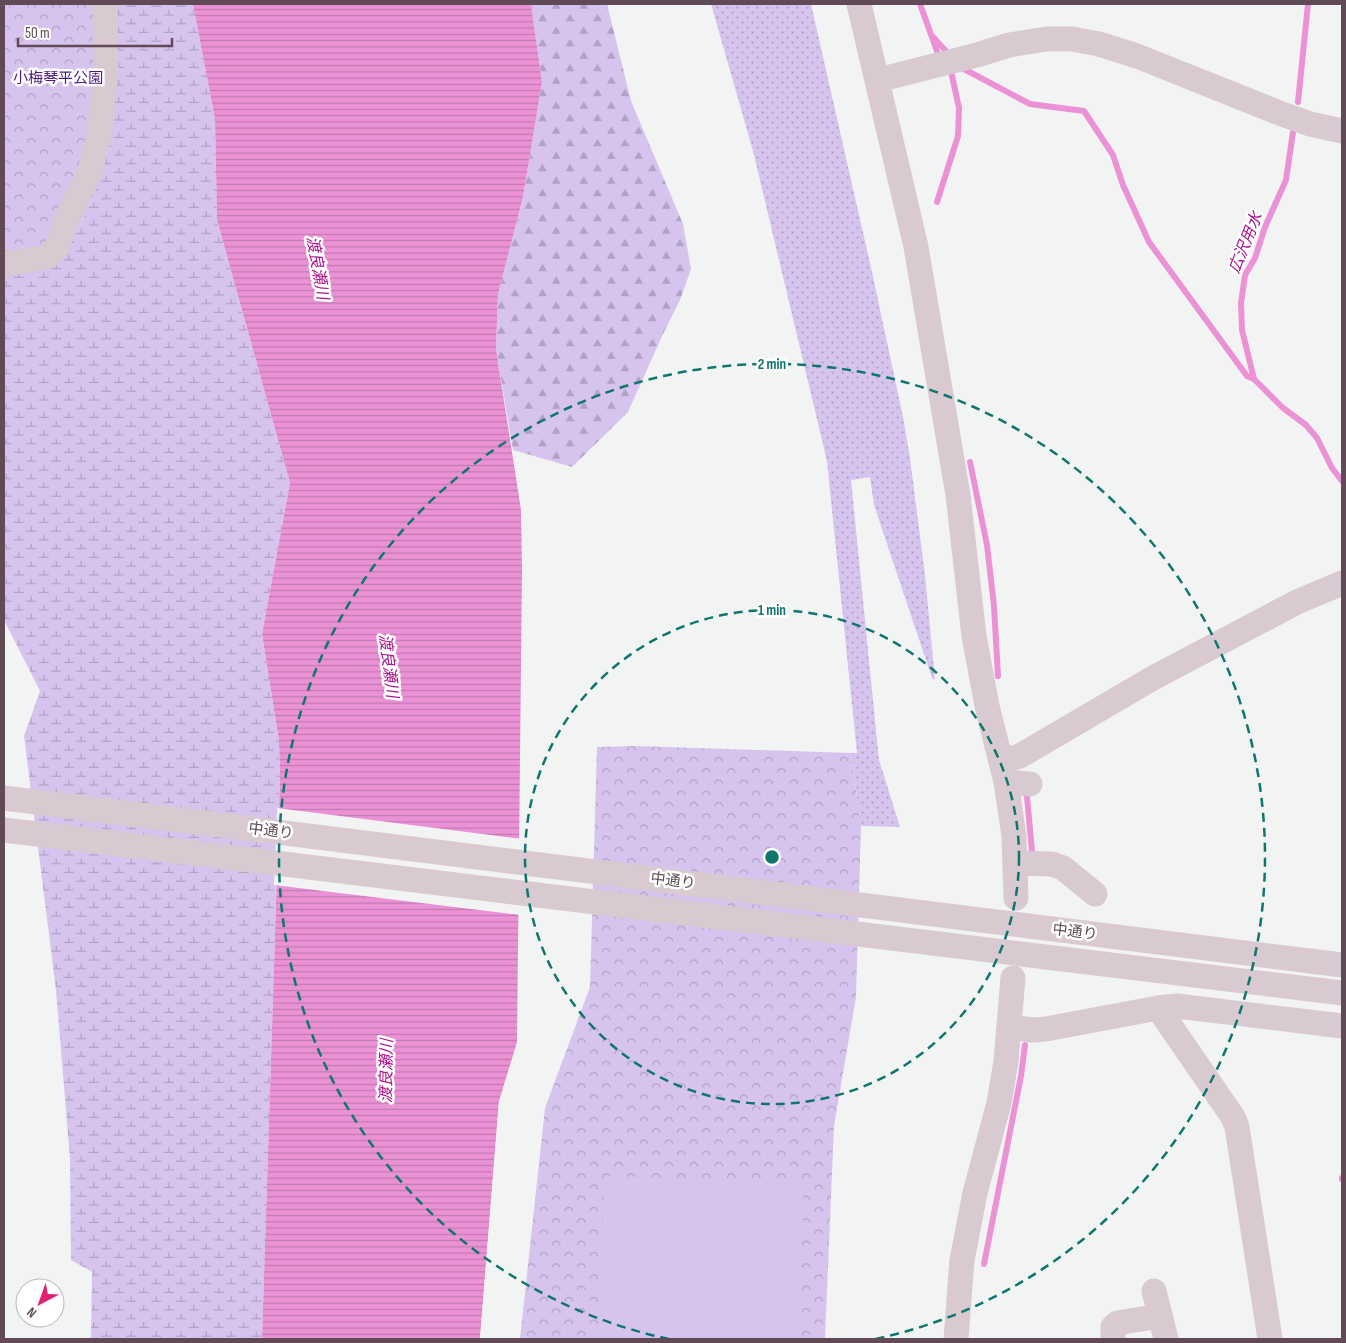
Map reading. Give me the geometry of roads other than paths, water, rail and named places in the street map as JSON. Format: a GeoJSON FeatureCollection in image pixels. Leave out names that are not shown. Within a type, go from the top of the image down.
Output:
{"type":"FeatureCollection","features":[{"type":"Feature","properties":{"kind":"street"},"geometry":{"type":"LineString","coordinates":[[4,264],[47,257],[56,249],[68,216],[90,171],[99,136],[106,67],[105,4]]}},
{"type":"Feature","properties":{"kind":"street"},"geometry":{"type":"LineString","coordinates":[[859,4],[916,247],[958,495],[974,636],[987,706],[1003,771],[1014,836],[1016,898]]}},
{"type":"Feature","properties":{"kind":"street"},"geometry":{"type":"LineString","coordinates":[[878,80],[1009,45],[1046,39],[1072,39],[1100,44],[1136,56],[1282,114],[1310,124],[1342,131]]}},
{"type":"Feature","properties":{"kind":"street"},"geometry":{"type":"LineString","coordinates":[[1003,771],[1020,756],[1153,678],[1297,602],[1342,583]]}},
{"type":"Feature","properties":{"kind":"street"},"geometry":{"type":"LineString","coordinates":[[1003,771],[1030,784]]}},
{"type":"Feature","properties":{"kind":"street","name":"中通り"},"geometry":{"type":"LineString","coordinates":[[6,798],[1342,965]]}},
{"type":"Feature","properties":{"kind":"street","name":"中通り"},"geometry":{"type":"LineString","coordinates":[[9,831],[1342,993]]}},
{"type":"Feature","properties":{"kind":"street"},"geometry":{"type":"LineString","coordinates":[[1015,863],[1052,864],[1063,868],[1095,894]]}},
{"type":"Feature","properties":{"kind":"street"},"geometry":{"type":"LineString","coordinates":[[956,1339],[958,1296],[968,1223],[999,1103],[1010,1027],[1013,978]]}},
{"type":"Feature","properties":{"kind":"street"},"geometry":{"type":"LineString","coordinates":[[1010,1027],[1033,1030],[1046,1029],[1177,1006],[1342,1026]]}},
{"type":"Feature","properties":{"kind":"street"},"geometry":{"type":"LineString","coordinates":[[1158,1008],[1233,1117],[1237,1127],[1270,1339]]}},
{"type":"Feature","properties":{"kind":"street"},"geometry":{"type":"LineString","coordinates":[[1113,1339],[1113,1327],[1118,1323],[1163,1328],[1154,1291]]}},
{"type":"Feature","properties":{"kind":"water","name":"渡良瀬川"},"geometry":{"type":"Polygon","coordinates":[[[193,4],[531,4],[542,82],[523,197],[498,294],[496,349],[521,510],[517,1042],[499,1101],[480,1339],[262,1339],[280,779],[279,741],[262,634],[290,483],[217,220],[215,119],[193,4]]]}},
{"type":"Feature","properties":{"kind":"waterway"},"geometry":{"type":"LineString","coordinates":[[920,4],[937,51]]}},
{"type":"Feature","properties":{"kind":"waterway","name":"広沢用水"},"geometry":{"type":"LineString","coordinates":[[1298,102],[1308,4]]}},
{"type":"Feature","properties":{"kind":"waterway"},"geometry":{"type":"LineString","coordinates":[[933,37],[946,51]]}},
{"type":"Feature","properties":{"kind":"waterway"},"geometry":{"type":"LineString","coordinates":[[962,68],[1030,104],[1084,111],[1113,155],[1123,185],[1149,242],[1247,376],[1254,379]]}},
{"type":"Feature","properties":{"kind":"waterway"},"geometry":{"type":"LineString","coordinates":[[937,202],[958,136],[959,108],[951,71]]}},
{"type":"Feature","properties":{"kind":"waterway","name":"広沢用水"},"geometry":{"type":"LineString","coordinates":[[1293,132],[1286,180],[1265,227],[1255,258],[1245,275],[1241,303],[1242,330],[1254,379],[1283,408],[1306,425],[1317,438],[1332,468],[1342,481]]}},
{"type":"Feature","properties":{"kind":"waterway"},"geometry":{"type":"LineString","coordinates":[[970,462],[987,545],[994,606],[998,676]]}},
{"type":"Feature","properties":{"kind":"waterway"},"geometry":{"type":"LineString","coordinates":[[1027,797],[1032,851]]}},
{"type":"Feature","properties":{"kind":"waterway"},"geometry":{"type":"LineString","coordinates":[[984,1264],[1021,1076],[1025,1045]]}},
{"type":"Feature","properties":{"kind":"park label","name":"小梅琴平公園"},"geometry":{"type":"Point","coordinates":[58,78]}}]}
